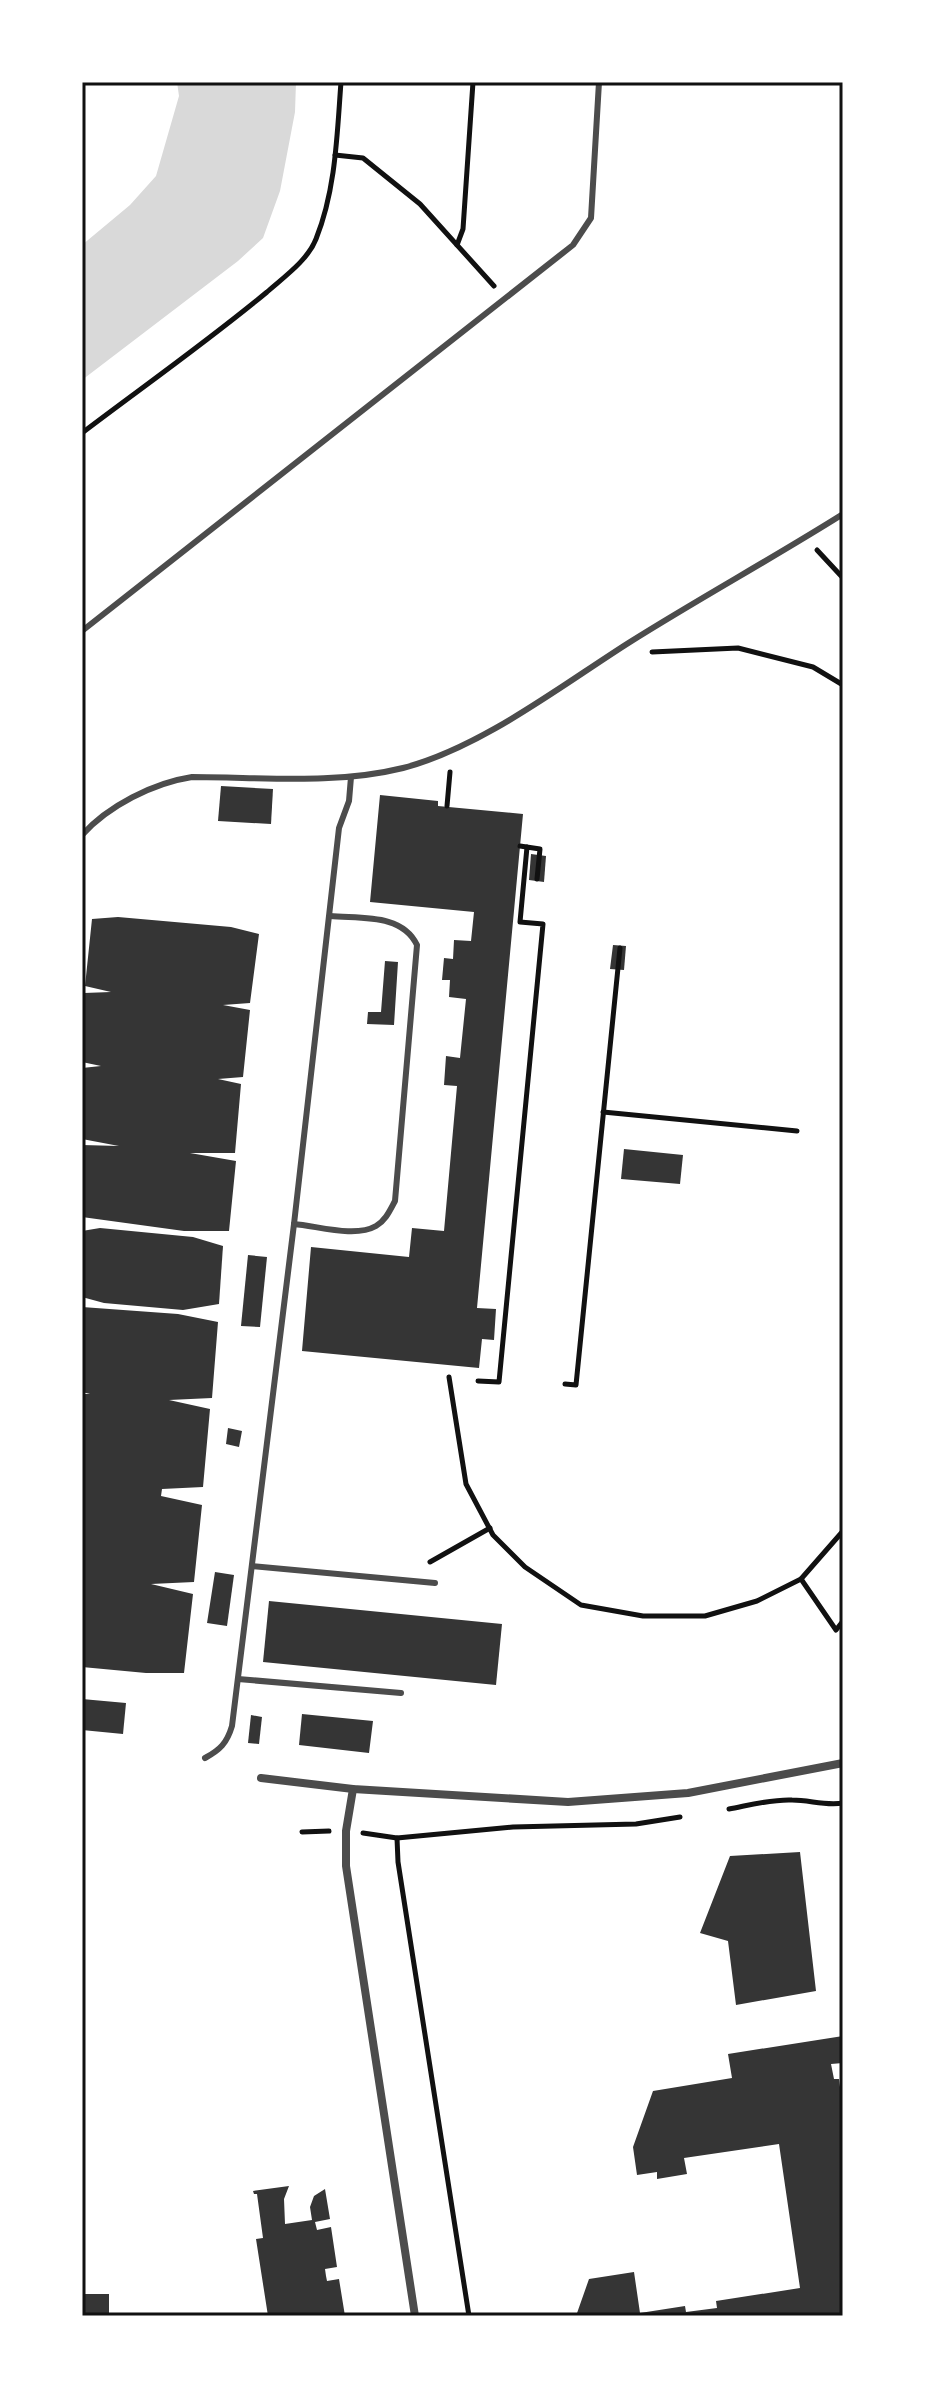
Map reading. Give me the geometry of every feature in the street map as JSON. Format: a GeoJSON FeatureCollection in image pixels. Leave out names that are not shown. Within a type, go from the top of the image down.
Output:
{"type":"FeatureCollection","features":[{"type":"Feature","properties":{"kind":"street"},"geometry":{"type":"LineString","coordinates":[[261,1778],[353,1789],[568,1802],[688,1793],[843,1763]]}},
{"type":"Feature","properties":{"kind":"street"},"geometry":{"type":"LineString","coordinates":[[353,1789],[346,1831],[346,1866],[415,2316]]}},
{"type":"Feature","properties":{"kind":"lane"},"geometry":{"type":"LineString","coordinates":[[82,631],[573,245],[591,218],[599,82]]}},
{"type":"Feature","properties":{"kind":"lane"},"geometry":{"type":"LineString","coordinates":[[82,835],[97,819],[170,780],[192,777],[351,777],[403,768],[452,751],[843,514]]}},
{"type":"Feature","properties":{"kind":"lane"},"geometry":{"type":"LineString","coordinates":[[205,1758],[221,1749],[228,1740],[232,1726],[339,828],[349,801],[351,777]]}},
{"type":"Feature","properties":{"kind":"lane"},"geometry":{"type":"LineString","coordinates":[[294,1224],[366,1230],[385,1218],[395,1201],[417,945],[406,929],[393,923],[330,916]]}},
{"type":"Feature","properties":{"kind":"lane"},"geometry":{"type":"LineString","coordinates":[[252,1566],[435,1583]]}},
{"type":"Feature","properties":{"kind":"lane"},"geometry":{"type":"LineString","coordinates":[[238,1679],[401,1693]]}},
{"type":"Feature","properties":{"kind":"path"},"geometry":{"type":"LineString","coordinates":[[82,433],[234,319],[295,267],[316,241],[329,194],[341,82]]}},
{"type":"Feature","properties":{"kind":"path"},"geometry":{"type":"LineString","coordinates":[[457,245],[463,229],[473,82]]}},
{"type":"Feature","properties":{"kind":"path"},"geometry":{"type":"LineString","coordinates":[[335,155],[363,158],[420,204],[506,299]]}},
{"type":"Feature","properties":{"kind":"path"},"geometry":{"type":"LineString","coordinates":[[805,538],[843,578]]}},
{"type":"Feature","properties":{"kind":"path"},"geometry":{"type":"LineString","coordinates":[[647,652],[738,648],[813,667],[843,685]]}},
{"type":"Feature","properties":{"kind":"path"},"geometry":{"type":"LineString","coordinates":[[447,806],[452,751]]}},
{"type":"Feature","properties":{"kind":"path"},"geometry":{"type":"LineString","coordinates":[[478,1381],[499,1382],[542,939],[543,924],[520,922],[524,847],[540,849],[537,879]]}},
{"type":"Feature","properties":{"kind":"path"},"geometry":{"type":"LineString","coordinates":[[565,1384],[576,1385],[620,948]]}},
{"type":"Feature","properties":{"kind":"path"},"geometry":{"type":"LineString","coordinates":[[603,1112],[797,1131]]}},
{"type":"Feature","properties":{"kind":"path"},"geometry":{"type":"LineString","coordinates":[[449,1377],[466,1484],[493,1535],[525,1567],[581,1605],[643,1616],[705,1616],[757,1601],[801,1579],[843,1531]]}},
{"type":"Feature","properties":{"kind":"path"},"geometry":{"type":"LineString","coordinates":[[402,1580],[490,1528]]}},
{"type":"Feature","properties":{"kind":"path"},"geometry":{"type":"LineString","coordinates":[[801,1579],[836,1630],[843,1621]]}},
{"type":"Feature","properties":{"kind":"path"},"geometry":{"type":"LineString","coordinates":[[397,1838],[398,1862],[469,2316]]}},
{"type":"Feature","properties":{"kind":"shaded area"},"geometry":{"type":"Polygon","coordinates":[[[177,82],[296,82],[295,112],[280,191],[263,238],[238,261],[82,380],[82,245],[130,205],[156,176],[179,96],[177,82]]]}},
{"type":"Feature","properties":{"kind":"building"},"geometry":{"type":"Polygon","coordinates":[[[221,786],[273,789],[271,824],[218,821],[221,786]]]}},
{"type":"Feature","properties":{"kind":"building"},"geometry":{"type":"Polygon","coordinates":[[[380,795],[438,801],[438,806],[523,814],[477,1308],[496,1309],[494,1340],[482,1339],[479,1368],[302,1351],[311,1247],[409,1257],[412,1228],[444,1231],[457,1086],[444,1085],[446,1056],[460,1058],[466,999],[449,997],[450,980],[442,980],[444,958],[453,959],[454,940],[471,941],[474,912],[370,902],[380,795]]]}},
{"type":"Feature","properties":{"kind":"building"},"geometry":{"type":"Polygon","coordinates":[[[531,854],[546,856],[544,882],[529,880],[531,854]]]}},
{"type":"Feature","properties":{"kind":"building"},"geometry":{"type":"Polygon","coordinates":[[[118,917],[231,927],[259,934],[250,1003],[223,1005],[250,1010],[243,1077],[218,1079],[241,1084],[235,1153],[190,1153],[236,1161],[229,1231],[184,1231],[82,1217],[82,1145],[119,1146],[82,1139],[82,1068],[101,1066],[82,1062],[84,993],[111,992],[85,986],[92,919],[118,917]]]}},
{"type":"Feature","properties":{"kind":"building"},"geometry":{"type":"Polygon","coordinates":[[[613,945],[626,946],[624,970],[610,969],[613,945]]]}},
{"type":"Feature","properties":{"kind":"building"},"geometry":{"type":"Polygon","coordinates":[[[385,961],[398,962],[394,1025],[367,1024],[368,1012],[381,1012],[385,961]]]}},
{"type":"Feature","properties":{"kind":"building"},"geometry":{"type":"Polygon","coordinates":[[[624,1149],[683,1155],[680,1184],[621,1179],[624,1149]]]}},
{"type":"Feature","properties":{"kind":"building"},"geometry":{"type":"Polygon","coordinates":[[[100,1228],[193,1237],[223,1246],[219,1304],[183,1310],[104,1303],[82,1297],[82,1231],[100,1228]]]}},
{"type":"Feature","properties":{"kind":"building"},"geometry":{"type":"Polygon","coordinates":[[[248,1255],[267,1257],[260,1327],[241,1326],[248,1255]]]}},
{"type":"Feature","properties":{"kind":"building"},"geometry":{"type":"Polygon","coordinates":[[[82,1307],[178,1314],[218,1322],[212,1398],[169,1400],[210,1409],[203,1487],[162,1489],[161,1496],[202,1505],[194,1582],[151,1584],[193,1594],[184,1673],[82,1667],[82,1394],[90,1394],[82,1392],[82,1307]]]}},
{"type":"Feature","properties":{"kind":"building"},"geometry":{"type":"Polygon","coordinates":[[[228,1428],[242,1431],[239,1447],[226,1444],[228,1428]]]}},
{"type":"Feature","properties":{"kind":"building"},"geometry":{"type":"Polygon","coordinates":[[[215,1572],[234,1575],[227,1626],[207,1623],[215,1572]]]}},
{"type":"Feature","properties":{"kind":"building"},"geometry":{"type":"Polygon","coordinates":[[[269,1601],[502,1624],[496,1685],[263,1662],[269,1601]]]}},
{"type":"Feature","properties":{"kind":"building"},"geometry":{"type":"Polygon","coordinates":[[[82,1699],[126,1703],[123,1734],[82,1730],[82,1699]]]}},
{"type":"Feature","properties":{"kind":"building"},"geometry":{"type":"Polygon","coordinates":[[[302,1714],[373,1721],[369,1753],[299,1745],[302,1714]]]}},
{"type":"Feature","properties":{"kind":"building"},"geometry":{"type":"Polygon","coordinates":[[[251,1715],[262,1717],[259,1744],[248,1743],[251,1715]]]}},
{"type":"Feature","properties":{"kind":"building"},"geometry":{"type":"Polygon","coordinates":[[[800,1852],[816,1991],[736,2005],[728,1941],[700,1933],[730,1856],[800,1852]]]}},
{"type":"Feature","properties":{"kind":"building"},"geometry":{"type":"Polygon","coordinates":[[[843,2036],[843,2063],[831,2064],[834,2079],[839,2079],[843,2111],[843,2120],[840,2121],[843,2141],[843,2316],[576,2316],[589,2279],[634,2272],[640,2313],[685,2306],[686,2312],[717,2308],[716,2301],[800,2288],[779,2144],[684,2158],[687,2174],[657,2179],[657,2172],[637,2175],[633,2147],[653,2091],[732,2078],[728,2054],[843,2036]]]}},
{"type":"Feature","properties":{"kind":"building"},"geometry":{"type":"Polygon","coordinates":[[[289,2186],[284,2199],[285,2224],[312,2220],[310,2207],[314,2196],[325,2189],[330,2219],[315,2222],[317,2230],[331,2227],[337,2267],[325,2269],[326,2276],[327,2281],[339,2279],[345,2316],[268,2316],[256,2239],[263,2238],[257,2194],[253,2191],[289,2186]]]}},
{"type":"Feature","properties":{"kind":"building"},"geometry":{"type":"Polygon","coordinates":[[[82,2294],[109,2294],[109,2316],[82,2316],[82,2294]]]}}]}
